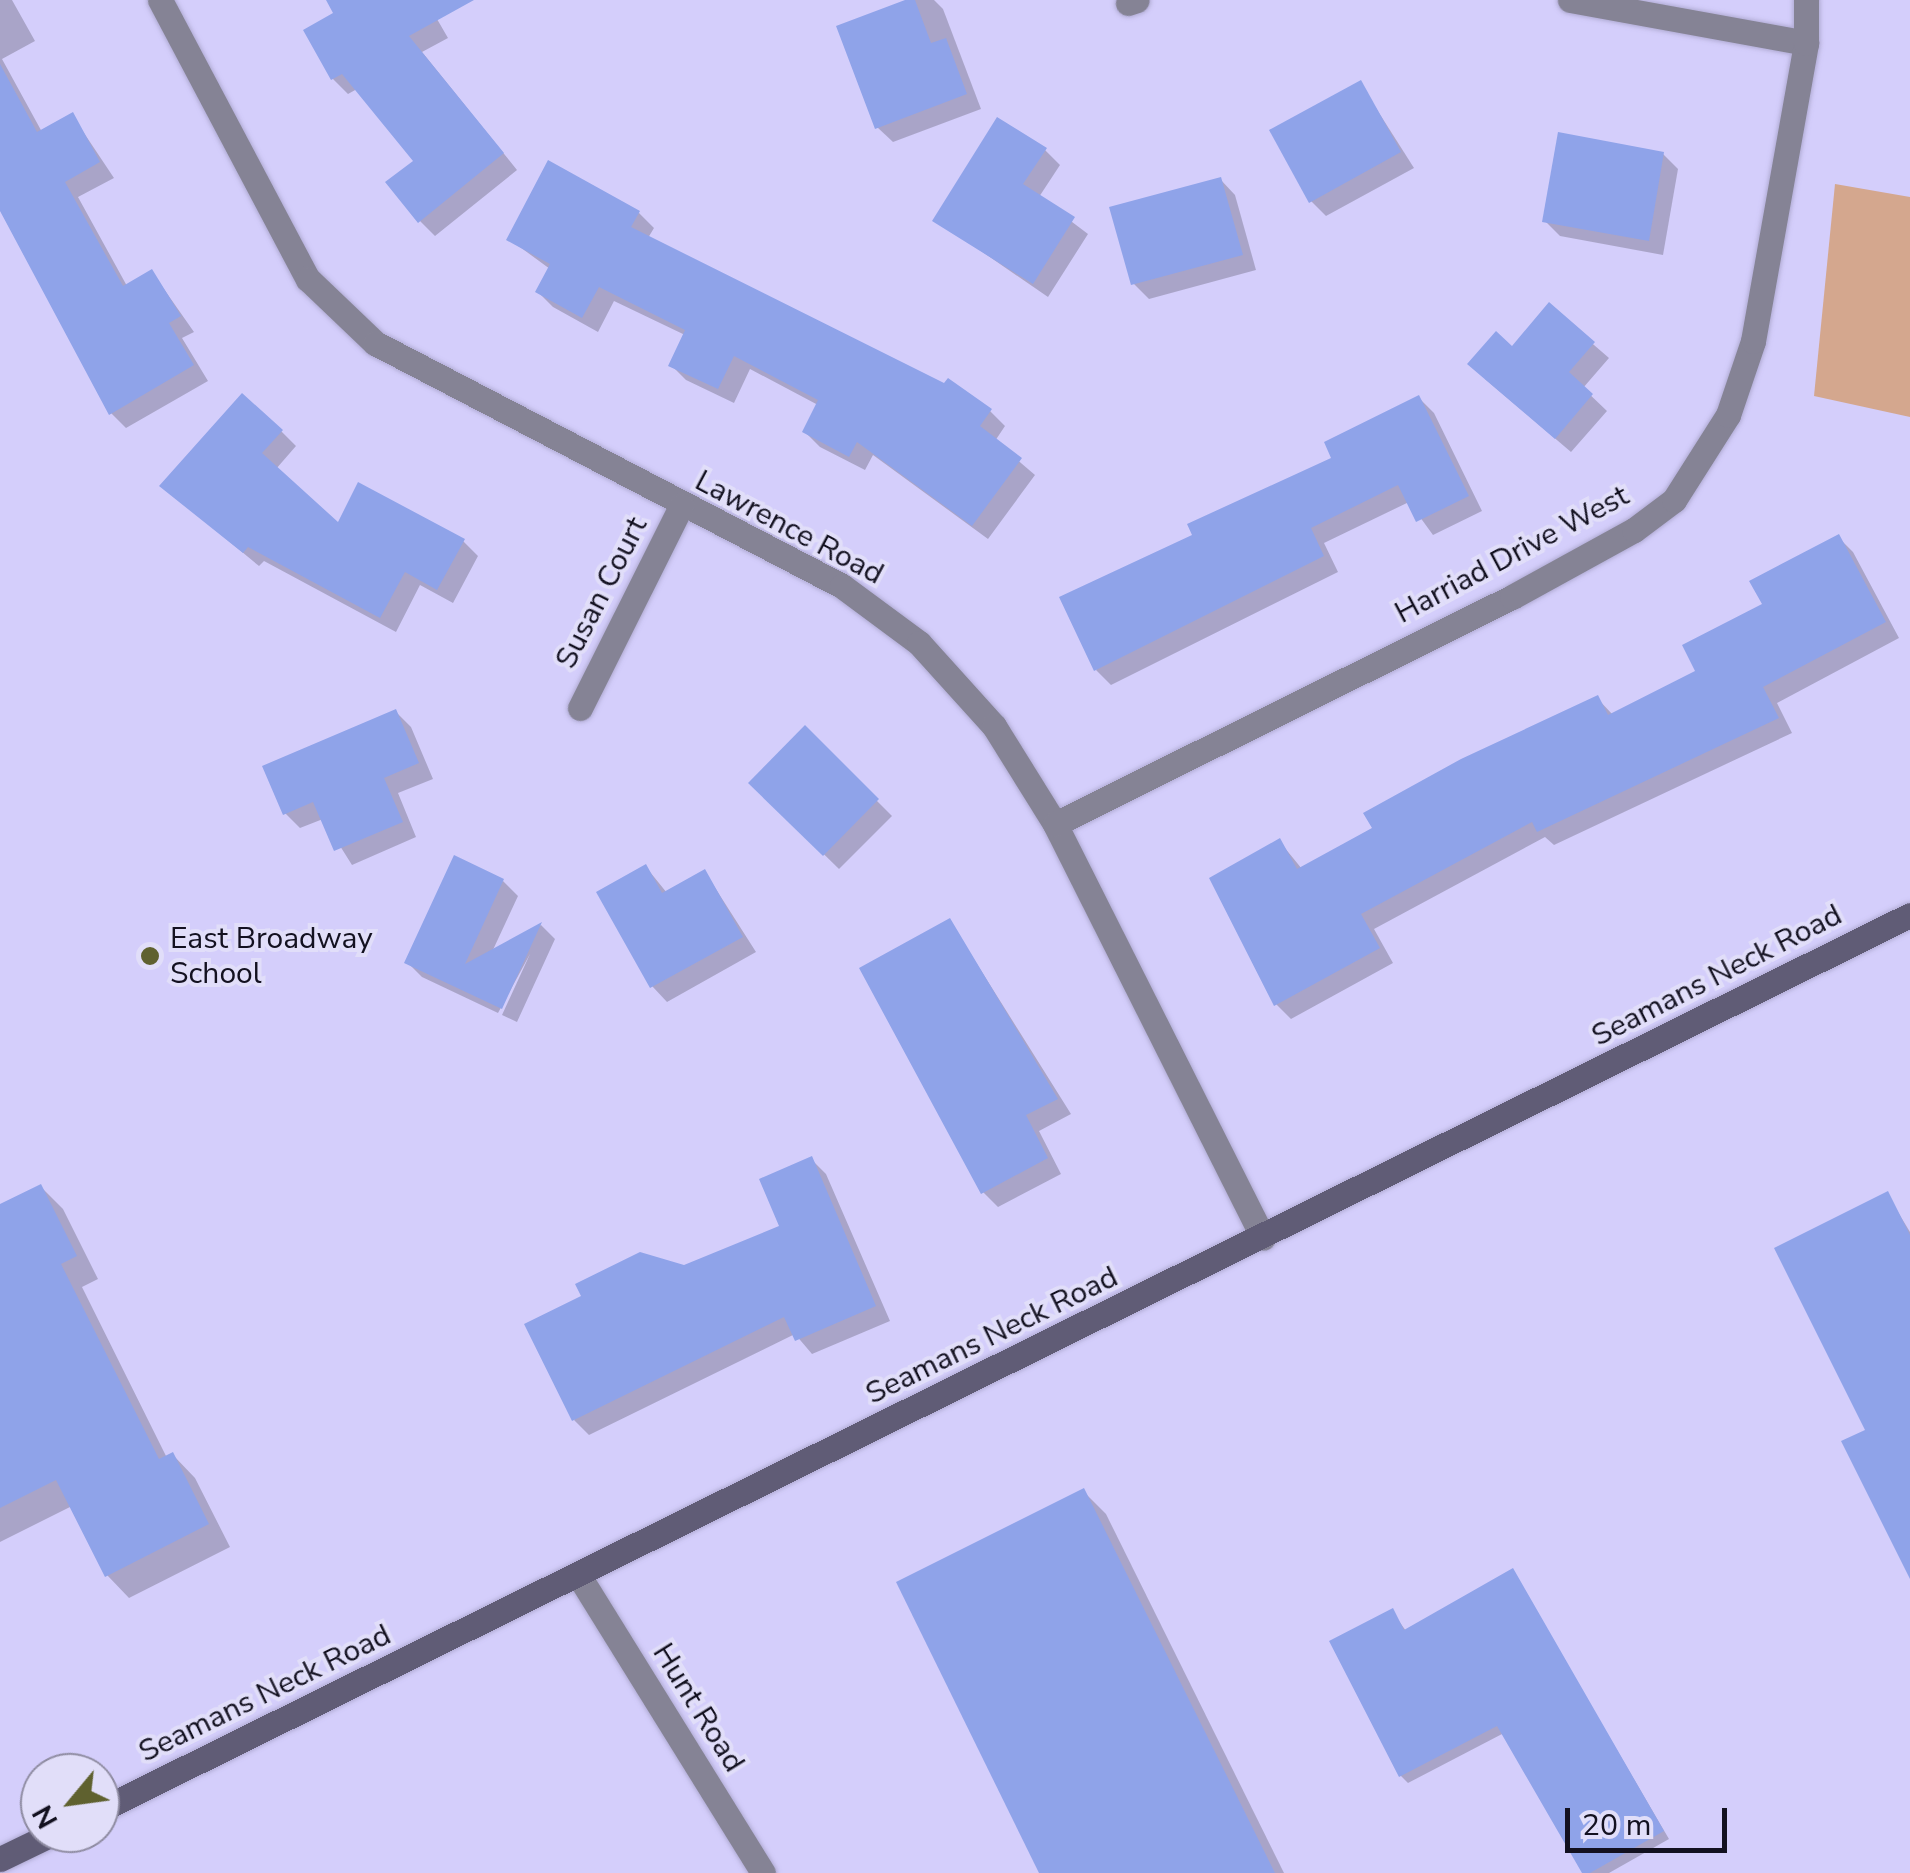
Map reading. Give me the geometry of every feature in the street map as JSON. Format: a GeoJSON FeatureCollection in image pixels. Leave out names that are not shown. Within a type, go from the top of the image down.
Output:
{"type":"FeatureCollection","features":[{"type":"Feature","properties":{"kind":"main road","name":"Seamans Neck Road"},"geometry":{"type":"LineString","coordinates":[[120,1800],[1910,915]]}},
{"type":"Feature","properties":{"kind":"street","name":"Lawrence Road"},"geometry":{"type":"LineString","coordinates":[[160,0],[308,278],[375,343],[681,506],[842,586],[919,643],[994,726],[1055,824],[1263,1238]]}},
{"type":"Feature","properties":{"kind":"street"},"geometry":{"type":"LineString","coordinates":[[1570,0],[1806,43]]}},
{"type":"Feature","properties":{"kind":"street","name":"Harriad Drive West"},"geometry":{"type":"LineString","coordinates":[[1055,824],[1512,597],[1634,530],[1674,500],[1728,414],[1753,342],[1806,43],[1806,0]]}},
{"type":"Feature","properties":{"kind":"street","name":"Susan Court"},"geometry":{"type":"LineString","coordinates":[[580,708],[681,506]]}},
{"type":"Feature","properties":{"kind":"street","name":"Hunt Road"},"geometry":{"type":"LineString","coordinates":[[579,1576],[763,1873]]}},
{"type":"Feature","properties":{"kind":"shaded area"},"geometry":{"type":"Polygon","coordinates":[[[1835,184],[1910,197],[1910,417],[1814,396],[1835,184]]]}},
{"type":"Feature","properties":{"kind":"building"},"geometry":{"type":"Polygon","coordinates":[[[326,0],[474,0],[409,36],[504,153],[418,223],[385,182],[413,161],[342,74],[331,80],[303,30],[333,13],[326,0]]]}},
{"type":"Feature","properties":{"kind":"building"},"geometry":{"type":"Polygon","coordinates":[[[905,0],[915,0],[931,43],[946,38],[967,94],[875,129],[836,26],[905,0]]]}},
{"type":"Feature","properties":{"kind":"building"},"geometry":{"type":"Polygon","coordinates":[[[0,64],[37,132],[73,112],[100,162],[65,182],[123,286],[152,269],[181,316],[169,323],[194,365],[109,415],[0,211],[0,64]]]}},
{"type":"Feature","properties":{"kind":"building"},"geometry":{"type":"Polygon","coordinates":[[[1361,80],[1401,152],[1309,203],[1269,130],[1361,80]]]}},
{"type":"Feature","properties":{"kind":"building"},"geometry":{"type":"Polygon","coordinates":[[[997,117],[1047,148],[1023,184],[1075,217],[1033,284],[932,221],[997,117]]]}},
{"type":"Feature","properties":{"kind":"building"},"geometry":{"type":"Polygon","coordinates":[[[1558,132],[1664,152],[1649,241],[1542,222],[1558,132]]]}},
{"type":"Feature","properties":{"kind":"building"},"geometry":{"type":"Polygon","coordinates":[[[548,160],[640,211],[631,227],[944,383],[948,378],[992,409],[980,426],[1022,458],[972,526],[857,442],[849,457],[802,432],[818,400],[734,356],[718,389],[668,366],[685,330],[599,287],[582,318],[535,292],[550,264],[506,240],[548,160]]]}},
{"type":"Feature","properties":{"kind":"building"},"geometry":{"type":"Polygon","coordinates":[[[1221,177],[1243,255],[1131,285],[1109,207],[1221,177]]]}},
{"type":"Feature","properties":{"kind":"building"},"geometry":{"type":"Polygon","coordinates":[[[1549,302],[1595,342],[1569,372],[1593,394],[1555,439],[1467,364],[1496,331],[1512,346],[1549,302]]]}},
{"type":"Feature","properties":{"kind":"building"},"geometry":{"type":"Polygon","coordinates":[[[242,393],[283,430],[262,453],[338,522],[358,482],[465,539],[437,590],[405,572],[380,618],[248,547],[243,553],[159,486],[242,393]]]}},
{"type":"Feature","properties":{"kind":"building"},"geometry":{"type":"Polygon","coordinates":[[[1419,395],[1469,496],[1416,522],[1398,485],[1311,528],[1324,556],[1094,671],[1059,597],[1192,535],[1187,524],[1331,458],[1324,442],[1419,395]]]}},
{"type":"Feature","properties":{"kind":"building"},"geometry":{"type":"Polygon","coordinates":[[[1839,534],[1886,622],[1763,687],[1779,718],[1537,832],[1532,822],[1361,914],[1380,948],[1274,1006],[1209,878],[1280,838],[1297,869],[1372,828],[1363,813],[1461,759],[1598,695],[1608,715],[1695,671],[1682,645],[1762,604],[1749,581],[1839,534]]]}},
{"type":"Feature","properties":{"kind":"building"},"geometry":{"type":"Polygon","coordinates":[[[396,709],[419,763],[384,778],[403,822],[334,851],[313,802],[283,815],[262,766],[396,709]]]}},
{"type":"Feature","properties":{"kind":"building"},"geometry":{"type":"Polygon","coordinates":[[[805,725],[879,799],[823,856],[748,783],[805,725]]]}},
{"type":"Feature","properties":{"kind":"building"},"geometry":{"type":"Polygon","coordinates":[[[454,855],[504,879],[465,964],[542,922],[502,1009],[404,963],[454,855]]]}},
{"type":"Feature","properties":{"kind":"building"},"geometry":{"type":"Polygon","coordinates":[[[646,864],[662,893],[705,869],[743,937],[650,988],[596,892],[646,864]]]}},
{"type":"Feature","properties":{"kind":"building"},"geometry":{"type":"Polygon","coordinates":[[[950,918],[1058,1099],[1026,1115],[1048,1158],[981,1194],[859,968],[950,918]]]}},
{"type":"Feature","properties":{"kind":"building"},"geometry":{"type":"Polygon","coordinates":[[[812,1156],[876,1306],[795,1341],[784,1317],[572,1421],[524,1324],[581,1296],[575,1284],[640,1252],[684,1265],[779,1226],[759,1179],[812,1156]]]}},
{"type":"Feature","properties":{"kind":"building"},"geometry":{"type":"Polygon","coordinates":[[[41,1184],[77,1256],[61,1264],[159,1459],[173,1452],[209,1524],[105,1577],[56,1480],[0,1508],[0,1204],[41,1184]]]}},
{"type":"Feature","properties":{"kind":"building"},"geometry":{"type":"Polygon","coordinates":[[[1888,1191],[1910,1235],[1910,1579],[1841,1441],[1865,1430],[1774,1248],[1888,1191]]]}},
{"type":"Feature","properties":{"kind":"building"},"geometry":{"type":"Polygon","coordinates":[[[1084,1488],[1275,1873],[1039,1873],[896,1582],[1084,1488]]]}},
{"type":"Feature","properties":{"kind":"building"},"geometry":{"type":"Polygon","coordinates":[[[1513,1568],[1664,1831],[1590,1873],[1582,1873],[1497,1726],[1399,1777],[1329,1641],[1393,1608],[1404,1630],[1513,1568]]]}},
{"type":"Feature","properties":{"kind":"place","name":"East Broadway School"},"geometry":{"type":"Point","coordinates":[150,956]}}]}
